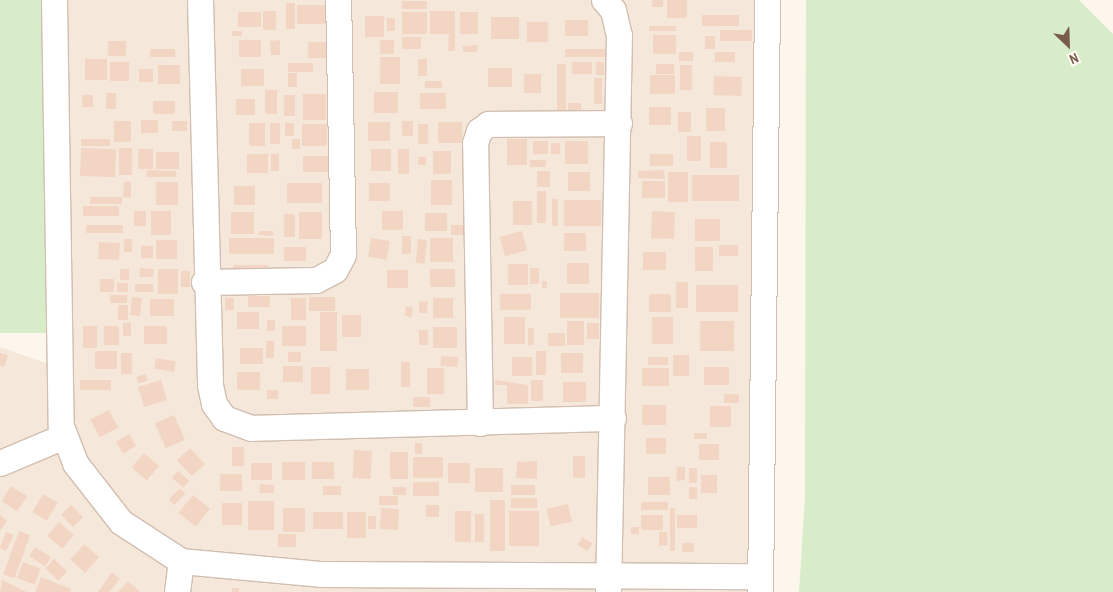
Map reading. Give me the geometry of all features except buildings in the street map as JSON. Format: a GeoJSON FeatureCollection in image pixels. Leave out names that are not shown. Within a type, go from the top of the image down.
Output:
{"type":"FeatureCollection","features":[{"type":"Feature","properties":{"kind":"street"},"geometry":{"type":"LineString","coordinates":[[54,0],[62,436],[75,463],[116,517],[181,561],[322,583],[608,582],[760,584],[766,0]]}},
{"type":"Feature","properties":{"kind":"street"},"geometry":{"type":"LineString","coordinates":[[200,0],[204,282],[210,385],[214,404],[236,426],[480,423],[613,418]]}},
{"type":"Feature","properties":{"kind":"street"},"geometry":{"type":"LineString","coordinates":[[204,282],[316,280],[335,270],[342,254],[338,0]]}},
{"type":"Feature","properties":{"kind":"street"},"geometry":{"type":"LineString","coordinates":[[604,0],[613,10],[619,35],[619,123],[608,582]]}},
{"type":"Feature","properties":{"kind":"street"},"geometry":{"type":"LineString","coordinates":[[480,423],[475,143],[479,131],[488,124],[619,123]]}},
{"type":"Feature","properties":{"kind":"street"},"geometry":{"type":"LineString","coordinates":[[0,463],[62,436]]}},
{"type":"Feature","properties":{"kind":"street"},"geometry":{"type":"LineString","coordinates":[[177,592],[181,561]]}},
{"type":"Feature","properties":{"kind":"shaded area"},"geometry":{"type":"Polygon","coordinates":[[[60,0],[765,0],[751,592],[0,592],[0,347],[60,368],[60,0]]]}},
{"type":"Feature","properties":{"kind":"green space"},"geometry":{"type":"Polygon","coordinates":[[[0,0],[50,0],[50,333],[0,333],[0,0]]]}},
{"type":"Feature","properties":{"kind":"green space"},"geometry":{"type":"Polygon","coordinates":[[[806,0],[1079,0],[1113,34],[1113,592],[799,592],[805,498],[806,0]]]}}]}
